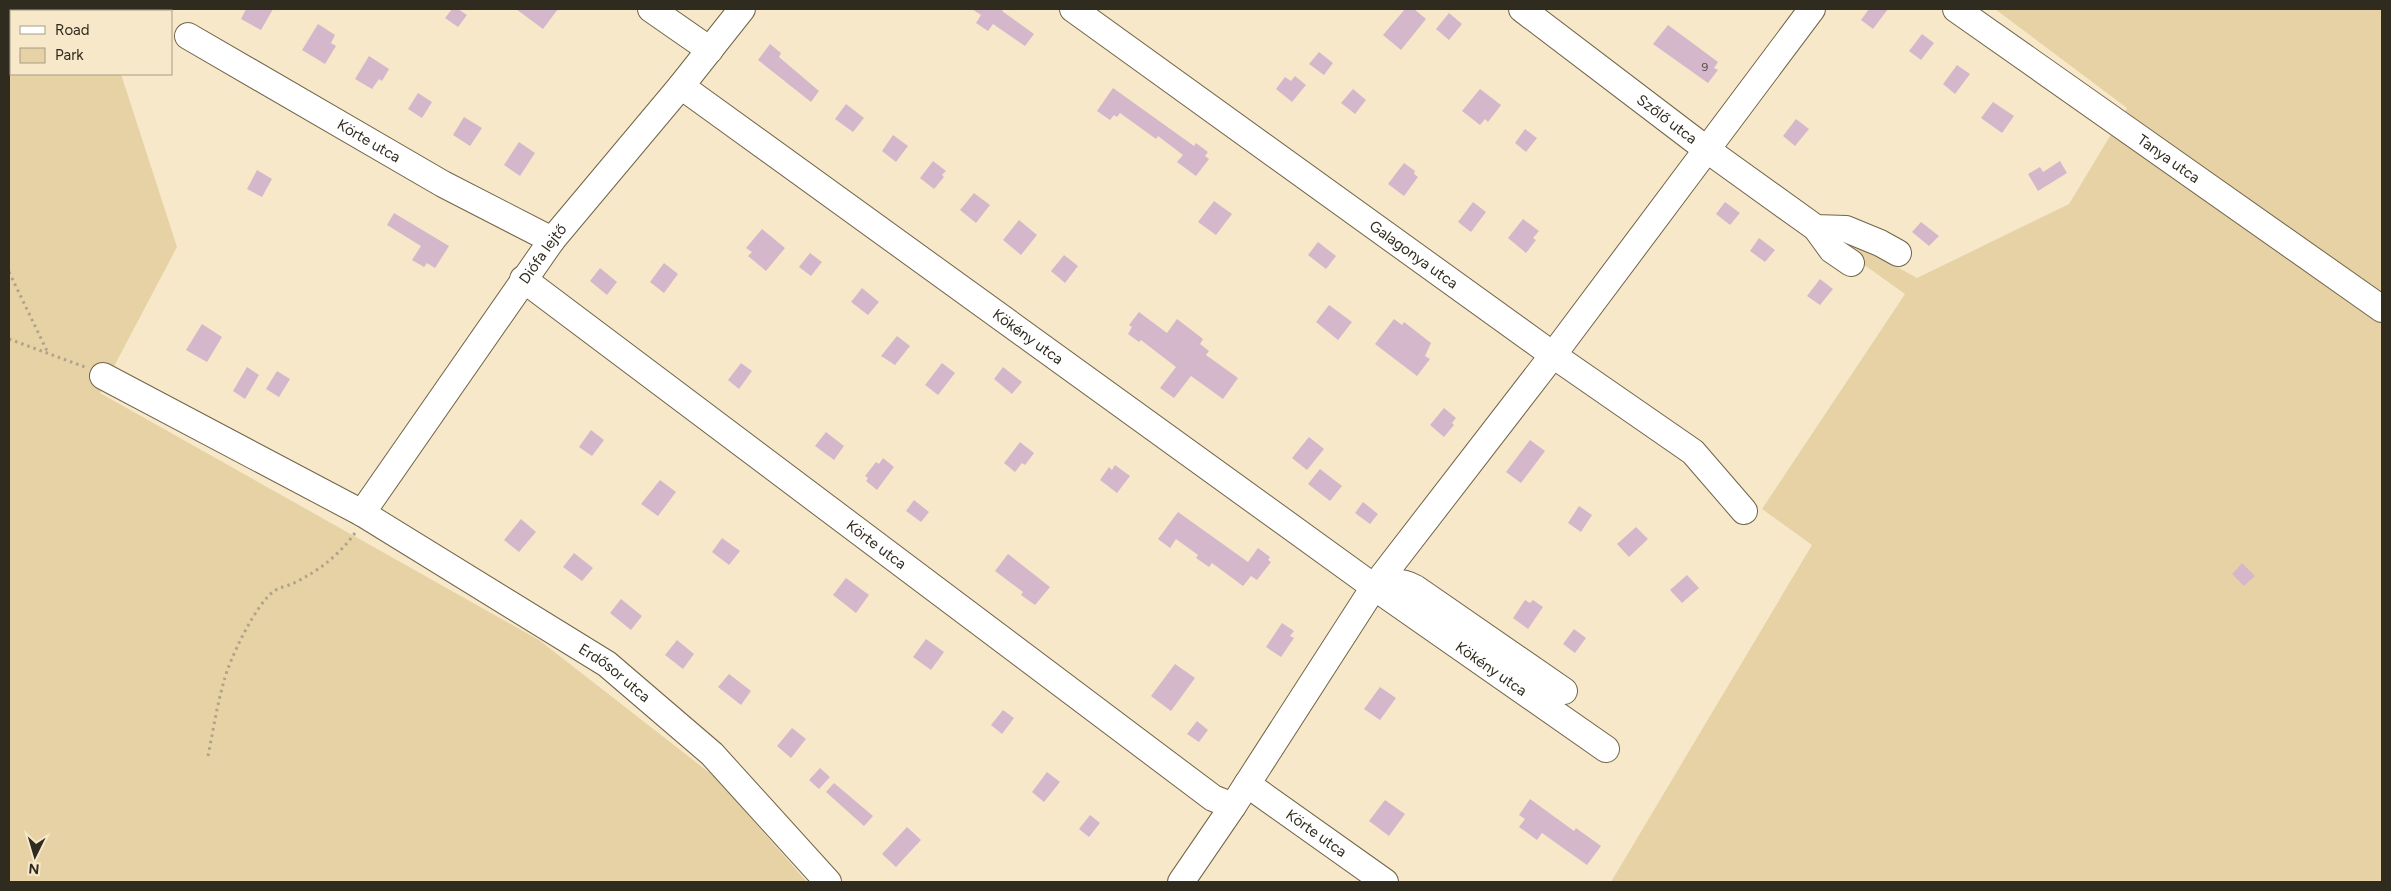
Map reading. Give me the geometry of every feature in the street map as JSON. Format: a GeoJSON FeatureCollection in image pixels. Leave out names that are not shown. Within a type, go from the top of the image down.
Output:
{"type":"FeatureCollection","features":[{"type":"Feature","properties":{"kind":"street"},"geometry":{"type":"LineString","coordinates":[[651,9],[710,50]]}},
{"type":"Feature","properties":{"kind":"street","name":"Diófa lejtő"},"geometry":{"type":"LineString","coordinates":[[364,514],[523,279],[552,240],[682,86],[742,9]]}},
{"type":"Feature","properties":{"kind":"street","name":"Galagonya utca"},"geometry":{"type":"LineString","coordinates":[[1073,9],[1553,355],[1694,452],[1744,511]]}},
{"type":"Feature","properties":{"kind":"street","name":"Szőlő utca"},"geometry":{"type":"LineString","coordinates":[[1522,9],[1706,149],[1816,228],[1832,250],[1851,263]]}},
{"type":"Feature","properties":{"kind":"street"},"geometry":{"type":"LineString","coordinates":[[1181,882],[1233,806],[1374,587],[1553,355],[1812,9]]}},
{"type":"Feature","properties":{"kind":"street","name":"Tanya utca"},"geometry":{"type":"LineString","coordinates":[[1956,9],[2382,309]]}},
{"type":"Feature","properties":{"kind":"street","name":"Körte utca"},"geometry":{"type":"LineString","coordinates":[[188,36],[443,184],[552,240]]}},
{"type":"Feature","properties":{"kind":"street","name":"Kökény utca"},"geometry":{"type":"LineString","coordinates":[[682,86],[1374,587],[1606,749]]}},
{"type":"Feature","properties":{"kind":"street"},"geometry":{"type":"LineString","coordinates":[[1816,228],[1846,229],[1880,243],[1898,254]]}},
{"type":"Feature","properties":{"kind":"street","name":"Körte utca"},"geometry":{"type":"LineString","coordinates":[[523,279],[1213,798],[1233,806]]}},
{"type":"Feature","properties":{"kind":"street","name":"Erdősor utca"},"geometry":{"type":"LineString","coordinates":[[103,376],[364,514],[607,664],[712,754],[828,882]]}},
{"type":"Feature","properties":{"kind":"street","name":"Kökény utca"},"geometry":{"type":"LineString","coordinates":[[1374,587],[1390,582],[1404,582],[1415,588],[1564,691]]}},
{"type":"Feature","properties":{"kind":"street","name":"Körte utca"},"geometry":{"type":"LineString","coordinates":[[1247,784],[1385,882]]}},
{"type":"Feature","properties":{"kind":"path"},"geometry":{"type":"LineString","coordinates":[[9,272],[48,353]]}},
{"type":"Feature","properties":{"kind":"path"},"geometry":{"type":"LineString","coordinates":[[9,339],[103,376]]}},
{"type":"Feature","properties":{"kind":"path"},"geometry":{"type":"LineString","coordinates":[[208,756],[224,679],[252,619],[264,600],[274,591],[295,583],[335,558],[364,514]]}},
{"type":"Feature","properties":{"kind":"green space"},"geometry":{"type":"Polygon","coordinates":[[[9,9],[120,9],[10,10],[10,75],[121,75],[177,247],[100,393],[539,640],[715,777],[807,882],[9,882],[9,9]]]}},
{"type":"Feature","properties":{"kind":"green space"},"geometry":{"type":"Polygon","coordinates":[[[1995,9],[2382,9],[2382,882],[1611,882],[1812,545],[1762,509],[1905,294],[1842,249],[1834,238],[1848,240],[1917,278],[2069,204],[2127,108],[1995,9]]]}},
{"type":"Feature","properties":{"kind":"building"},"geometry":{"type":"Polygon","coordinates":[[[246,9],[273,9],[261,30],[241,19],[246,9]]]}},
{"type":"Feature","properties":{"kind":"building"},"geometry":{"type":"Polygon","coordinates":[[[452,9],[458,9],[467,15],[458,27],[445,18],[452,9]]]}},
{"type":"Feature","properties":{"kind":"building"},"geometry":{"type":"Polygon","coordinates":[[[516,9],[558,9],[543,29],[516,9]]]}},
{"type":"Feature","properties":{"kind":"building"},"geometry":{"type":"Polygon","coordinates":[[[972,9],[1004,9],[1002,11],[1034,34],[1025,46],[993,24],[988,31],[976,23],[981,15],[972,9]]]}},
{"type":"Feature","properties":{"kind":"building"},"geometry":{"type":"Polygon","coordinates":[[[1405,9],[1414,9],[1426,19],[1401,50],[1383,35],[1405,9]]]}},
{"type":"Feature","properties":{"kind":"building"},"geometry":{"type":"Polygon","coordinates":[[[1869,9],[1888,9],[1873,29],[1861,20],[1869,9]]]}},
{"type":"Feature","properties":{"kind":"building"},"geometry":{"type":"Polygon","coordinates":[[[1449,13],[1462,24],[1449,40],[1436,29],[1449,13]]]}},
{"type":"Feature","properties":{"kind":"building"},"geometry":{"type":"Polygon","coordinates":[[[318,24],[335,35],[331,43],[336,46],[325,64],[302,50],[318,24]]]}},
{"type":"Feature","properties":{"kind":"building"},"geometry":{"type":"Polygon","coordinates":[[[1668,25],[1718,62],[1714,68],[1718,70],[1708,83],[1653,44],[1668,25]]]}},
{"type":"Feature","properties":{"kind":"building"},"geometry":{"type":"Polygon","coordinates":[[[1922,34],[1934,43],[1921,60],[1909,51],[1922,34]]]}},
{"type":"Feature","properties":{"kind":"building"},"geometry":{"type":"Polygon","coordinates":[[[770,44],[781,53],[779,57],[819,91],[811,102],[758,60],[770,44]]]}},
{"type":"Feature","properties":{"kind":"building"},"geometry":{"type":"Polygon","coordinates":[[[1319,52],[1333,63],[1324,75],[1309,64],[1319,52]]]}},
{"type":"Feature","properties":{"kind":"building"},"geometry":{"type":"Polygon","coordinates":[[[369,56],[389,69],[382,81],[379,79],[372,89],[355,79],[369,56]]]}},
{"type":"Feature","properties":{"kind":"building"},"geometry":{"type":"Polygon","coordinates":[[[1957,65],[1970,74],[1955,94],[1943,84],[1957,65]]]}},
{"type":"Feature","properties":{"kind":"building"},"geometry":{"type":"Polygon","coordinates":[[[1295,76],[1306,85],[1292,102],[1276,89],[1285,77],[1291,81],[1295,76]]]}},
{"type":"Feature","properties":{"kind":"building"},"geometry":{"type":"Polygon","coordinates":[[[1113,88],[1194,146],[1196,143],[1208,152],[1205,156],[1209,159],[1196,176],[1177,162],[1183,155],[1158,136],[1156,139],[1120,113],[1117,117],[1114,115],[1110,120],[1097,111],[1113,88]]]}},
{"type":"Feature","properties":{"kind":"building"},"geometry":{"type":"Polygon","coordinates":[[[1353,89],[1366,100],[1355,114],[1341,103],[1353,89]]]}},
{"type":"Feature","properties":{"kind":"building"},"geometry":{"type":"Polygon","coordinates":[[[1480,89],[1501,105],[1488,122],[1485,119],[1480,125],[1462,111],[1480,89]]]}},
{"type":"Feature","properties":{"kind":"building"},"geometry":{"type":"Polygon","coordinates":[[[418,93],[432,102],[422,118],[408,109],[418,93]]]}},
{"type":"Feature","properties":{"kind":"building"},"geometry":{"type":"Polygon","coordinates":[[[1993,102],[2014,116],[2002,133],[1981,118],[1993,102]]]}},
{"type":"Feature","properties":{"kind":"building"},"geometry":{"type":"Polygon","coordinates":[[[846,104],[864,118],[853,132],[835,119],[846,104]]]}},
{"type":"Feature","properties":{"kind":"building"},"geometry":{"type":"Polygon","coordinates":[[[464,117],[482,128],[470,146],[453,135],[464,117]]]}},
{"type":"Feature","properties":{"kind":"building"},"geometry":{"type":"Polygon","coordinates":[[[1796,119],[1809,129],[1795,146],[1783,136],[1796,119]]]}},
{"type":"Feature","properties":{"kind":"building"},"geometry":{"type":"Polygon","coordinates":[[[1525,129],[1537,138],[1526,152],[1515,143],[1525,129]]]}},
{"type":"Feature","properties":{"kind":"building"},"geometry":{"type":"Polygon","coordinates":[[[893,135],[908,146],[896,162],[882,151],[893,135]]]}},
{"type":"Feature","properties":{"kind":"building"},"geometry":{"type":"Polygon","coordinates":[[[519,142],[535,153],[520,176],[504,165],[519,142]]]}},
{"type":"Feature","properties":{"kind":"building"},"geometry":{"type":"Polygon","coordinates":[[[933,161],[946,171],[942,175],[944,177],[934,189],[920,178],[933,161]]]}},
{"type":"Feature","properties":{"kind":"building"},"geometry":{"type":"Polygon","coordinates":[[[2060,161],[2067,173],[2038,191],[2028,174],[2040,167],[2043,172],[2060,161]]]}},
{"type":"Feature","properties":{"kind":"building"},"geometry":{"type":"Polygon","coordinates":[[[1404,163],[1415,171],[1414,174],[1418,177],[1404,196],[1388,184],[1404,163]]]}},
{"type":"Feature","properties":{"kind":"building"},"geometry":{"type":"Polygon","coordinates":[[[257,170],[272,179],[262,197],[247,189],[257,170]]]}},
{"type":"Feature","properties":{"kind":"building"},"geometry":{"type":"Polygon","coordinates":[[[974,193],[990,205],[976,223],[960,210],[974,193]]]}},
{"type":"Feature","properties":{"kind":"building"},"geometry":{"type":"Polygon","coordinates":[[[1214,201],[1232,214],[1216,235],[1198,222],[1214,201]]]}},
{"type":"Feature","properties":{"kind":"building"},"geometry":{"type":"Polygon","coordinates":[[[1473,202],[1486,212],[1471,232],[1458,222],[1473,202]]]}},
{"type":"Feature","properties":{"kind":"building"},"geometry":{"type":"Polygon","coordinates":[[[1725,202],[1740,213],[1730,225],[1716,214],[1725,202]]]}},
{"type":"Feature","properties":{"kind":"building"},"geometry":{"type":"Polygon","coordinates":[[[394,213],[449,246],[435,268],[427,263],[424,267],[412,260],[421,246],[387,225],[394,213]]]}},
{"type":"Feature","properties":{"kind":"building"},"geometry":{"type":"Polygon","coordinates":[[[1523,219],[1539,231],[1533,238],[1536,240],[1526,253],[1508,238],[1523,219]]]}},
{"type":"Feature","properties":{"kind":"building"},"geometry":{"type":"Polygon","coordinates":[[[1019,220],[1037,235],[1021,255],[1003,240],[1019,220]]]}},
{"type":"Feature","properties":{"kind":"building"},"geometry":{"type":"Polygon","coordinates":[[[1921,222],[1939,236],[1929,246],[1912,232],[1921,222]]]}},
{"type":"Feature","properties":{"kind":"building"},"geometry":{"type":"Polygon","coordinates":[[[762,229],[785,248],[766,271],[748,256],[752,252],[746,248],[762,229]]]}},
{"type":"Feature","properties":{"kind":"building"},"geometry":{"type":"Polygon","coordinates":[[[1759,238],[1775,250],[1765,262],[1750,251],[1759,238]]]}},
{"type":"Feature","properties":{"kind":"building"},"geometry":{"type":"Polygon","coordinates":[[[1318,242],[1336,256],[1326,269],[1308,255],[1318,242]]]}},
{"type":"Feature","properties":{"kind":"building"},"geometry":{"type":"Polygon","coordinates":[[[810,253],[822,262],[811,276],[799,267],[810,253]]]}},
{"type":"Feature","properties":{"kind":"building"},"geometry":{"type":"Polygon","coordinates":[[[1064,255],[1078,266],[1065,283],[1051,271],[1064,255]]]}},
{"type":"Feature","properties":{"kind":"building"},"geometry":{"type":"Polygon","coordinates":[[[664,263],[678,274],[664,293],[650,282],[664,263]]]}},
{"type":"Feature","properties":{"kind":"building"},"geometry":{"type":"Polygon","coordinates":[[[600,268],[617,282],[607,295],[590,281],[600,268]]]}},
{"type":"Feature","properties":{"kind":"building"},"geometry":{"type":"Polygon","coordinates":[[[1820,279],[1833,289],[1820,305],[1807,296],[1820,279]]]}},
{"type":"Feature","properties":{"kind":"building"},"geometry":{"type":"Polygon","coordinates":[[[862,288],[879,302],[868,315],[851,302],[862,288]]]}},
{"type":"Feature","properties":{"kind":"building"},"geometry":{"type":"Polygon","coordinates":[[[1329,305],[1352,322],[1338,340],[1316,322],[1329,305]]]}},
{"type":"Feature","properties":{"kind":"building"},"geometry":{"type":"Polygon","coordinates":[[[1139,312],[1167,333],[1177,319],[1203,339],[1200,344],[1209,351],[1206,355],[1238,378],[1223,399],[1191,376],[1174,398],[1160,388],[1176,367],[1141,340],[1139,342],[1128,334],[1132,327],[1129,325],[1139,312]]]}},
{"type":"Feature","properties":{"kind":"building"},"geometry":{"type":"Polygon","coordinates":[[[1394,319],[1402,325],[1404,322],[1431,343],[1425,356],[1430,359],[1417,376],[1375,344],[1394,319]]]}},
{"type":"Feature","properties":{"kind":"building"},"geometry":{"type":"Polygon","coordinates":[[[202,324],[222,337],[207,362],[186,350],[202,324]]]}},
{"type":"Feature","properties":{"kind":"building"},"geometry":{"type":"Polygon","coordinates":[[[897,336],[910,346],[895,365],[881,356],[897,336]]]}},
{"type":"Feature","properties":{"kind":"building"},"geometry":{"type":"Polygon","coordinates":[[[741,363],[752,371],[739,389],[728,380],[741,363]]]}},
{"type":"Feature","properties":{"kind":"building"},"geometry":{"type":"Polygon","coordinates":[[[942,363],[955,373],[938,395],[925,385],[942,363]]]}},
{"type":"Feature","properties":{"kind":"building"},"geometry":{"type":"Polygon","coordinates":[[[247,367],[259,375],[245,399],[233,391],[247,367]]]}},
{"type":"Feature","properties":{"kind":"building"},"geometry":{"type":"Polygon","coordinates":[[[1003,367],[1022,382],[1012,394],[994,379],[1003,367]]]}},
{"type":"Feature","properties":{"kind":"building"},"geometry":{"type":"Polygon","coordinates":[[[277,371],[290,379],[279,397],[266,389],[277,371]]]}},
{"type":"Feature","properties":{"kind":"building"},"geometry":{"type":"Polygon","coordinates":[[[1444,408],[1456,418],[1452,423],[1454,425],[1444,437],[1430,425],[1444,408]]]}},
{"type":"Feature","properties":{"kind":"building"},"geometry":{"type":"Polygon","coordinates":[[[591,430],[604,440],[592,456],[579,447],[591,430]]]}},
{"type":"Feature","properties":{"kind":"building"},"geometry":{"type":"Polygon","coordinates":[[[826,432],[844,446],[834,460],[815,446],[826,432]]]}},
{"type":"Feature","properties":{"kind":"building"},"geometry":{"type":"Polygon","coordinates":[[[1309,437],[1324,449],[1307,470],[1292,458],[1309,437]]]}},
{"type":"Feature","properties":{"kind":"building"},"geometry":{"type":"Polygon","coordinates":[[[1530,440],[1545,451],[1521,483],[1506,472],[1530,440]]]}},
{"type":"Feature","properties":{"kind":"building"},"geometry":{"type":"Polygon","coordinates":[[[1020,442],[1034,453],[1025,465],[1022,463],[1015,472],[1004,463],[1020,442]]]}},
{"type":"Feature","properties":{"kind":"building"},"geometry":{"type":"Polygon","coordinates":[[[883,458],[894,467],[877,490],[866,481],[868,478],[865,476],[876,462],[879,464],[883,458]]]}},
{"type":"Feature","properties":{"kind":"building"},"geometry":{"type":"Polygon","coordinates":[[[1115,465],[1130,476],[1117,493],[1100,480],[1109,467],[1112,470],[1115,465]]]}},
{"type":"Feature","properties":{"kind":"building"},"geometry":{"type":"Polygon","coordinates":[[[1320,469],[1342,486],[1330,501],[1308,484],[1320,469]]]}},
{"type":"Feature","properties":{"kind":"building"},"geometry":{"type":"Polygon","coordinates":[[[660,480],[676,492],[658,516],[641,504],[660,480]]]}},
{"type":"Feature","properties":{"kind":"building"},"geometry":{"type":"Polygon","coordinates":[[[914,500],[929,512],[921,522],[906,511],[914,500]]]}},
{"type":"Feature","properties":{"kind":"building"},"geometry":{"type":"Polygon","coordinates":[[[1363,502],[1378,514],[1370,524],[1355,513],[1363,502]]]}},
{"type":"Feature","properties":{"kind":"building"},"geometry":{"type":"Polygon","coordinates":[[[1579,506],[1592,515],[1581,532],[1568,523],[1579,506]]]}},
{"type":"Feature","properties":{"kind":"building"},"geometry":{"type":"Polygon","coordinates":[[[1178,512],[1248,562],[1258,548],[1270,557],[1268,560],[1271,562],[1257,580],[1251,576],[1243,586],[1212,563],[1209,567],[1196,558],[1198,555],[1176,539],[1170,548],[1158,539],[1178,512]]]}},
{"type":"Feature","properties":{"kind":"building"},"geometry":{"type":"Polygon","coordinates":[[[521,519],[536,532],[519,552],[504,540],[521,519]]]}},
{"type":"Feature","properties":{"kind":"building"},"geometry":{"type":"Polygon","coordinates":[[[1636,527],[1648,539],[1629,557],[1617,544],[1636,527]]]}},
{"type":"Feature","properties":{"kind":"building"},"geometry":{"type":"Polygon","coordinates":[[[722,538],[740,551],[729,565],[712,552],[722,538]]]}},
{"type":"Feature","properties":{"kind":"building"},"geometry":{"type":"Polygon","coordinates":[[[574,553],[593,568],[582,581],[563,567],[574,553]]]}},
{"type":"Feature","properties":{"kind":"building"},"geometry":{"type":"Polygon","coordinates":[[[1008,554],[1050,587],[1035,605],[1021,595],[1023,592],[995,571],[1008,554]]]}},
{"type":"Feature","properties":{"kind":"building"},"geometry":{"type":"Polygon","coordinates":[[[2242,563],[2255,576],[2244,586],[2232,574],[2242,563]]]}},
{"type":"Feature","properties":{"kind":"building"},"geometry":{"type":"Polygon","coordinates":[[[1687,575],[1699,588],[1682,603],[1670,590],[1687,575]]]}},
{"type":"Feature","properties":{"kind":"building"},"geometry":{"type":"Polygon","coordinates":[[[846,578],[869,595],[856,613],[833,595],[846,578]]]}},
{"type":"Feature","properties":{"kind":"building"},"geometry":{"type":"Polygon","coordinates":[[[621,599],[642,616],[631,630],[610,613],[621,599]]]}},
{"type":"Feature","properties":{"kind":"building"},"geometry":{"type":"Polygon","coordinates":[[[1525,600],[1530,603],[1533,600],[1543,607],[1528,629],[1513,618],[1525,600]]]}},
{"type":"Feature","properties":{"kind":"building"},"geometry":{"type":"Polygon","coordinates":[[[1282,623],[1294,631],[1290,636],[1294,638],[1281,657],[1266,647],[1282,623]]]}},
{"type":"Feature","properties":{"kind":"building"},"geometry":{"type":"Polygon","coordinates":[[[1574,629],[1586,638],[1575,653],[1563,644],[1574,629]]]}},
{"type":"Feature","properties":{"kind":"building"},"geometry":{"type":"Polygon","coordinates":[[[926,639],[944,652],[931,670],[913,657],[926,639]]]}},
{"type":"Feature","properties":{"kind":"building"},"geometry":{"type":"Polygon","coordinates":[[[677,640],[694,654],[683,669],[665,655],[677,640]]]}},
{"type":"Feature","properties":{"kind":"building"},"geometry":{"type":"Polygon","coordinates":[[[1175,664],[1195,678],[1171,711],[1151,696],[1175,664]]]}},
{"type":"Feature","properties":{"kind":"building"},"geometry":{"type":"Polygon","coordinates":[[[729,674],[751,691],[741,705],[718,687],[729,674]]]}},
{"type":"Feature","properties":{"kind":"building"},"geometry":{"type":"Polygon","coordinates":[[[1380,687],[1396,698],[1380,720],[1364,709],[1380,687]]]}},
{"type":"Feature","properties":{"kind":"building"},"geometry":{"type":"Polygon","coordinates":[[[1003,710],[1014,718],[1002,734],[991,725],[1003,710]]]}},
{"type":"Feature","properties":{"kind":"building"},"geometry":{"type":"Polygon","coordinates":[[[1197,721],[1208,730],[1199,742],[1187,734],[1197,721]]]}},
{"type":"Feature","properties":{"kind":"building"},"geometry":{"type":"Polygon","coordinates":[[[792,728],[806,739],[791,758],[777,746],[792,728]]]}},
{"type":"Feature","properties":{"kind":"building"},"geometry":{"type":"Polygon","coordinates":[[[820,768],[830,777],[819,789],[809,780],[820,768]]]}},
{"type":"Feature","properties":{"kind":"building"},"geometry":{"type":"Polygon","coordinates":[[[1047,772],[1060,782],[1044,802],[1032,792],[1047,772]]]}},
{"type":"Feature","properties":{"kind":"building"},"geometry":{"type":"Polygon","coordinates":[[[834,783],[873,816],[864,826],[826,792],[834,783]]]}},
{"type":"Feature","properties":{"kind":"building"},"geometry":{"type":"Polygon","coordinates":[[[1530,799],[1574,831],[1576,828],[1601,846],[1587,865],[1542,833],[1537,840],[1519,827],[1525,819],[1519,815],[1530,799]]]}},
{"type":"Feature","properties":{"kind":"building"},"geometry":{"type":"Polygon","coordinates":[[[1385,800],[1405,814],[1389,836],[1369,821],[1385,800]]]}},
{"type":"Feature","properties":{"kind":"building"},"geometry":{"type":"Polygon","coordinates":[[[1090,815],[1100,823],[1089,837],[1079,829],[1090,815]]]}},
{"type":"Feature","properties":{"kind":"building"},"geometry":{"type":"Polygon","coordinates":[[[907,827],[921,840],[896,867],[882,854],[907,827]]]}}]}
